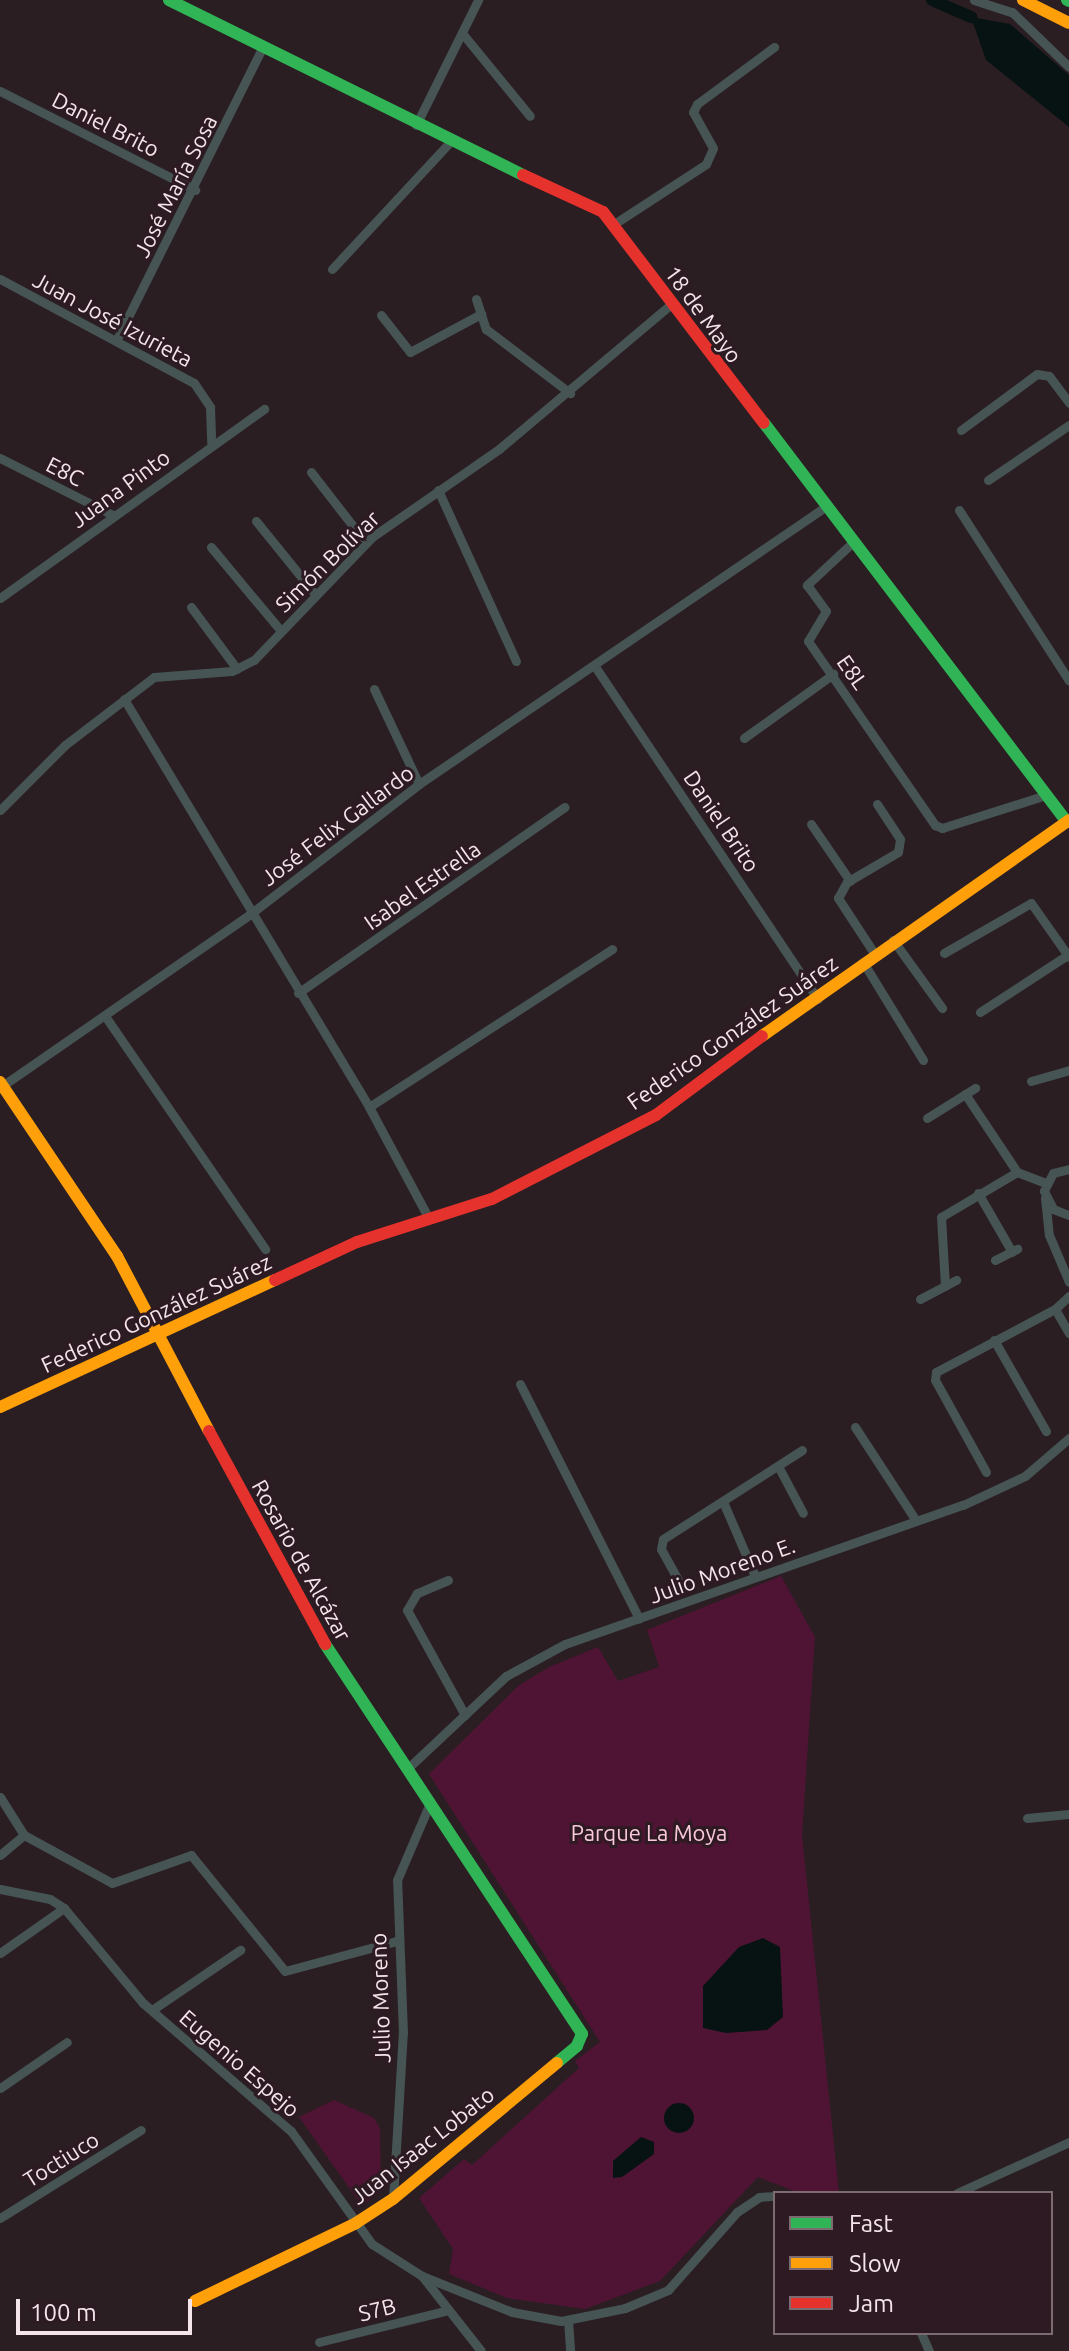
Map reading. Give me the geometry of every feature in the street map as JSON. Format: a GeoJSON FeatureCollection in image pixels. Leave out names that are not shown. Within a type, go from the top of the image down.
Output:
{"type":"FeatureCollection","features":[{"type":"Feature","properties":{"kind":"street","name":"18 de Mayo"},"geometry":{"type":"LineString","coordinates":[[169,0],[450,142],[591,204],[614,224],[852,543],[1068,821]]}},
{"type":"Feature","properties":{"kind":"street"},"geometry":{"type":"LineString","coordinates":[[416,125],[478,0]]}},
{"type":"Feature","properties":{"kind":"street"},"geometry":{"type":"LineString","coordinates":[[974,0],[1012,12],[1069,67]]}},
{"type":"Feature","properties":{"kind":"street"},"geometry":{"type":"LineString","coordinates":[[1023,0],[1069,23]]}},
{"type":"Feature","properties":{"kind":"street"},"geometry":{"type":"LineString","coordinates":[[462,33],[530,116]]}},
{"type":"Feature","properties":{"kind":"street"},"geometry":{"type":"LineString","coordinates":[[614,224],[706,164],[713,148],[693,112],[697,104],[774,47]]}},
{"type":"Feature","properties":{"kind":"street","name":"José María Sosa"},"geometry":{"type":"LineString","coordinates":[[117,339],[195,190],[262,48]]}},
{"type":"Feature","properties":{"kind":"street","name":"Daniel Brito"},"geometry":{"type":"LineString","coordinates":[[0,91],[195,190]]}},
{"type":"Feature","properties":{"kind":"street"},"geometry":{"type":"LineString","coordinates":[[332,269],[450,142]]}},
{"type":"Feature","properties":{"kind":"street","name":"Juan José Izurieta"},"geometry":{"type":"LineString","coordinates":[[0,279],[117,339],[202,393],[210,407],[211,443]]}},
{"type":"Feature","properties":{"kind":"street"},"geometry":{"type":"LineString","coordinates":[[476,299],[486,329],[570,393]]}},
{"type":"Feature","properties":{"kind":"street","name":"Simón Bolívar"},"geometry":{"type":"LineString","coordinates":[[237,669],[281,631],[366,543],[570,393],[671,304]]}},
{"type":"Feature","properties":{"kind":"street"},"geometry":{"type":"LineString","coordinates":[[381,315],[410,352],[481,314]]}},
{"type":"Feature","properties":{"kind":"street"},"geometry":{"type":"LineString","coordinates":[[961,430],[1037,374],[1049,376],[1069,403]]}},
{"type":"Feature","properties":{"kind":"street","name":"Juana Pinto"},"geometry":{"type":"LineString","coordinates":[[0,598],[211,443],[264,409]]}},
{"type":"Feature","properties":{"kind":"street"},"geometry":{"type":"LineString","coordinates":[[988,480],[1069,425]]}},
{"type":"Feature","properties":{"kind":"street","name":"E8C"},"geometry":{"type":"LineString","coordinates":[[0,458],[113,515]]}},
{"type":"Feature","properties":{"kind":"street"},"geometry":{"type":"LineString","coordinates":[[311,472],[366,543]]}},
{"type":"Feature","properties":{"kind":"street"},"geometry":{"type":"LineString","coordinates":[[438,490],[516,661]]}},
{"type":"Feature","properties":{"kind":"street","name":"José Felix Gallardo"},"geometry":{"type":"LineString","coordinates":[[1,1084],[249,915],[419,784],[825,507]]}},
{"type":"Feature","properties":{"kind":"street"},"geometry":{"type":"LineString","coordinates":[[959,510],[1069,681]]}},
{"type":"Feature","properties":{"kind":"street"},"geometry":{"type":"LineString","coordinates":[[256,521],[316,595]]}},
{"type":"Feature","properties":{"kind":"street","name":"E8L"},"geometry":{"type":"LineString","coordinates":[[852,543],[807,585],[826,611],[808,641],[935,825],[942,828],[1046,795]]}},
{"type":"Feature","properties":{"kind":"street"},"geometry":{"type":"LineString","coordinates":[[211,547],[281,631]]}},
{"type":"Feature","properties":{"kind":"street"},"geometry":{"type":"LineString","coordinates":[[191,607],[237,669]]}},
{"type":"Feature","properties":{"kind":"street","name":"Daniel Brito"},"geometry":{"type":"LineString","coordinates":[[594,665],[818,999]]}},
{"type":"Feature","properties":{"kind":"street"},"geometry":{"type":"LineString","coordinates":[[0,810],[65,745],[154,677],[237,669]]}},
{"type":"Feature","properties":{"kind":"street"},"geometry":{"type":"LineString","coordinates":[[744,738],[833,674]]}},
{"type":"Feature","properties":{"kind":"street"},"geometry":{"type":"LineString","coordinates":[[374,689],[419,784]]}},
{"type":"Feature","properties":{"kind":"street"},"geometry":{"type":"LineString","coordinates":[[124,699],[249,915],[369,1107],[428,1217]]}},
{"type":"Feature","properties":{"kind":"street"},"geometry":{"type":"LineString","coordinates":[[874,953],[839,903],[841,889],[850,881],[898,852],[900,839],[877,804]]}},
{"type":"Feature","properties":{"kind":"street","name":"Isabel Estrella"},"geometry":{"type":"LineString","coordinates":[[298,993],[565,807]]}},
{"type":"Feature","properties":{"kind":"street","name":"Federico González Suárez"},"geometry":{"type":"LineString","coordinates":[[0,1407],[357,1242],[492,1199],[656,1115],[818,999],[874,953],[1068,821]]}},
{"type":"Feature","properties":{"kind":"street"},"geometry":{"type":"LineString","coordinates":[[811,824],[850,881]]}},
{"type":"Feature","properties":{"kind":"street"},"geometry":{"type":"LineString","coordinates":[[944,953],[1031,903],[1068,957],[980,1012]]}},
{"type":"Feature","properties":{"kind":"street"},"geometry":{"type":"LineString","coordinates":[[893,940],[942,1008]]}},
{"type":"Feature","properties":{"kind":"street"},"geometry":{"type":"LineString","coordinates":[[369,1107],[612,949]]}},
{"type":"Feature","properties":{"kind":"street"},"geometry":{"type":"LineString","coordinates":[[863,962],[923,1060]]}},
{"type":"Feature","properties":{"kind":"street"},"geometry":{"type":"LineString","coordinates":[[105,1016],[265,1249]]}},
{"type":"Feature","properties":{"kind":"street"},"geometry":{"type":"LineString","coordinates":[[1031,1081],[1069,1070]]}},
{"type":"Feature","properties":{"kind":"street","name":"Rosario de Alcázar"},"geometry":{"type":"LineString","coordinates":[[1,1084],[117,1256],[301,1605],[582,2034],[577,2046]]}},
{"type":"Feature","properties":{"kind":"street"},"geometry":{"type":"LineString","coordinates":[[927,1118],[975,1088]]}},
{"type":"Feature","properties":{"kind":"street"},"geometry":{"type":"LineString","coordinates":[[965,1094],[1017,1172],[1045,1183]]}},
{"type":"Feature","properties":{"kind":"street"},"geometry":{"type":"LineString","coordinates":[[1045,1183],[1068,1167]]}},
{"type":"Feature","properties":{"kind":"street"},"geometry":{"type":"LineString","coordinates":[[945,1286],[941,1217],[1017,1172]]}},
{"type":"Feature","properties":{"kind":"street"},"geometry":{"type":"LineString","coordinates":[[1045,1183],[1046,1225],[1069,1282]]}},
{"type":"Feature","properties":{"kind":"street"},"geometry":{"type":"LineString","coordinates":[[978,1193],[1014,1250],[995,1260]]}},
{"type":"Feature","properties":{"kind":"street"},"geometry":{"type":"LineString","coordinates":[[1045,1198],[1064,1213],[1046,1225]]}},
{"type":"Feature","properties":{"kind":"street"},"geometry":{"type":"LineString","coordinates":[[920,1299],[956,1280]]}},
{"type":"Feature","properties":{"kind":"street"},"geometry":{"type":"LineString","coordinates":[[986,1472],[935,1380],[943,1366],[1055,1309],[1069,1296]]}},
{"type":"Feature","properties":{"kind":"street"},"geometry":{"type":"LineString","coordinates":[[1055,1309],[1069,1333]]}},
{"type":"Feature","properties":{"kind":"street"},"geometry":{"type":"LineString","coordinates":[[994,1340],[1046,1431]]}},
{"type":"Feature","properties":{"kind":"street"},"geometry":{"type":"LineString","coordinates":[[520,1384],[639,1619]]}},
{"type":"Feature","properties":{"kind":"street"},"geometry":{"type":"LineString","coordinates":[[855,1427],[915,1519]]}},
{"type":"Feature","properties":{"kind":"street","name":"Julio Moreno E."},"geometry":{"type":"LineString","coordinates":[[407,1769],[506,1676],[565,1644],[915,1519],[1025,1476],[1069,1438]]}},
{"type":"Feature","properties":{"kind":"street"},"geometry":{"type":"LineString","coordinates":[[682,1587],[661,1549],[663,1539],[724,1504],[802,1450]]}},
{"type":"Feature","properties":{"kind":"street"},"geometry":{"type":"LineString","coordinates":[[778,1466],[803,1513]]}},
{"type":"Feature","properties":{"kind":"street"},"geometry":{"type":"LineString","coordinates":[[724,1504],[755,1576]]}},
{"type":"Feature","properties":{"kind":"street"},"geometry":{"type":"LineString","coordinates":[[448,1580],[417,1593],[407,1610],[465,1715]]}},
{"type":"Feature","properties":{"kind":"street"},"geometry":{"type":"LineString","coordinates":[[0,1797],[24,1835],[112,1883],[191,1855],[285,1971],[396,1941]]}},
{"type":"Feature","properties":{"kind":"street","name":"Julio Moreno"},"geometry":{"type":"LineString","coordinates":[[393,2199],[403,2033],[396,1941],[397,1880],[408,1844],[430,1803]]}},
{"type":"Feature","properties":{"kind":"street"},"geometry":{"type":"LineString","coordinates":[[1027,1818],[1069,1814]]}},
{"type":"Feature","properties":{"kind":"street"},"geometry":{"type":"LineString","coordinates":[[0,1855],[24,1835]]}},
{"type":"Feature","properties":{"kind":"street","name":"Eugenio Espejo"},"geometry":{"type":"LineString","coordinates":[[0,1889],[50,1899],[64,1908],[152,2010],[291,2131],[372,2244],[422,2276],[512,2312],[568,2320],[625,2308],[668,2290],[737,2212],[759,2197],[773,2196]]}},
{"type":"Feature","properties":{"kind":"street"},"geometry":{"type":"LineString","coordinates":[[0,1953],[64,1908]]}},
{"type":"Feature","properties":{"kind":"street"},"geometry":{"type":"LineString","coordinates":[[152,2010],[240,1950]]}},
{"type":"Feature","properties":{"kind":"street"},"geometry":{"type":"LineString","coordinates":[[0,2088],[67,2042]]}},
{"type":"Feature","properties":{"kind":"street","name":"Juan Isaac Lobato"},"geometry":{"type":"LineString","coordinates":[[195,2301],[356,2223],[393,2199],[577,2046]]}},
{"type":"Feature","properties":{"kind":"street","name":"Toctiuco"},"geometry":{"type":"LineString","coordinates":[[0,2218],[141,2130]]}},
{"type":"Feature","properties":{"kind":"street"},"geometry":{"type":"LineString","coordinates":[[961,2191],[1069,2142]]}},
{"type":"Feature","properties":{"kind":"street"},"geometry":{"type":"LineString","coordinates":[[422,2276],[445,2311],[481,2351]]}},
{"type":"Feature","properties":{"kind":"street","name":"S7B"},"geometry":{"type":"LineString","coordinates":[[319,2342],[445,2311]]}},
{"type":"Feature","properties":{"kind":"street"},"geometry":{"type":"LineString","coordinates":[[568,2320],[570,2351]]}},
{"type":"Feature","properties":{"kind":"green space","name":"Parque La Moya"},"geometry":{"type":"Polygon","coordinates":[[[781,1576],[815,1637],[802,1835],[839,2191],[794,2191],[758,2177],[660,2281],[585,2309],[507,2298],[449,2274],[453,2249],[419,2198],[464,2159],[472,2165],[579,2068],[575,2061],[600,2042],[429,1774],[518,1686],[549,1667],[598,1647],[618,1681],[659,1667],[647,1630],[781,1576]]]}},
{"type":"Feature","properties":{"kind":"green space"},"geometry":{"type":"Polygon","coordinates":[[[334,2100],[374,2118],[380,2128],[381,2191],[362,2206],[299,2117],[334,2100]]]}},
{"type":"Feature","properties":{"kind":"shaded area"},"geometry":{"type":"Polygon","coordinates":[[[971,17],[1010,24],[1069,75],[1069,127],[986,60],[971,17]]]}},
{"type":"Feature","properties":{"kind":"shaded area"},"geometry":{"type":"Polygon","coordinates":[[[763,1938],[780,1947],[783,2017],[767,2030],[726,2033],[703,2028],[703,1986],[739,1947],[763,1938]]]}},
{"type":"Feature","properties":{"kind":"shaded area"},"geometry":{"type":"Polygon","coordinates":[[[679,2103],[690,2107],[694,2118],[690,2129],[679,2133],[668,2129],[664,2118],[668,2107],[679,2103]]]}},
{"type":"Feature","properties":{"kind":"shaded area"},"geometry":{"type":"Polygon","coordinates":[[[641,2137],[654,2142],[654,2154],[622,2177],[613,2178],[613,2161],[641,2137]]]}},
{"type":"Feature","properties":{"kind":"waterway"},"geometry":{"type":"LineString","coordinates":[[932,0],[971,17]]}},
{"type":"Feature","properties":{"kind":"traffic: fast"},"geometry":{"type":"LineString","coordinates":[[169,0],[523,175]]}},
{"type":"Feature","properties":{"kind":"traffic: fast"},"geometry":{"type":"LineString","coordinates":[[764,423],[1067,822]]}},
{"type":"Feature","properties":{"kind":"traffic: fast"},"geometry":{"type":"LineString","coordinates":[[325,1644],[582,2034],[577,2046],[557,2063]]}},
{"type":"Feature","properties":{"kind":"traffic: slow"},"geometry":{"type":"LineString","coordinates":[[1023,0],[1069,23]]}},
{"type":"Feature","properties":{"kind":"traffic: slow"},"geometry":{"type":"LineString","coordinates":[[762,1036],[1069,820]]}},
{"type":"Feature","properties":{"kind":"traffic: slow"},"geometry":{"type":"LineString","coordinates":[[0,1082],[117,1256],[209,1431]]}},
{"type":"Feature","properties":{"kind":"traffic: slow"},"geometry":{"type":"LineString","coordinates":[[0,1407],[275,1280]]}},
{"type":"Feature","properties":{"kind":"traffic: slow"},"geometry":{"type":"LineString","coordinates":[[195,2301],[356,2223],[393,2199],[557,2063]]}},
{"type":"Feature","properties":{"kind":"traffic: jam"},"geometry":{"type":"LineString","coordinates":[[523,175],[603,212],[764,423]]}},
{"type":"Feature","properties":{"kind":"traffic: jam"},"geometry":{"type":"LineString","coordinates":[[275,1280],[357,1242],[492,1199],[656,1115],[762,1036]]}},
{"type":"Feature","properties":{"kind":"traffic: jam"},"geometry":{"type":"LineString","coordinates":[[209,1431],[325,1644]]}}]}
